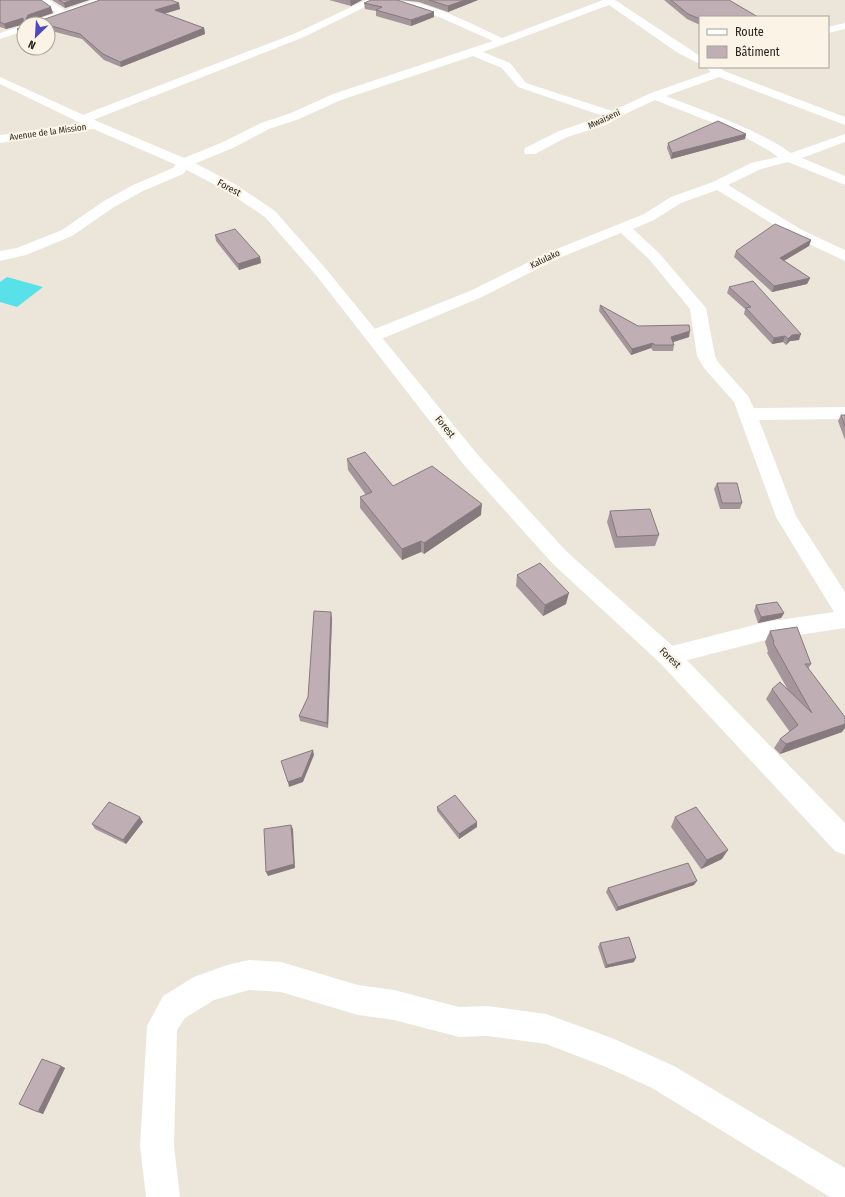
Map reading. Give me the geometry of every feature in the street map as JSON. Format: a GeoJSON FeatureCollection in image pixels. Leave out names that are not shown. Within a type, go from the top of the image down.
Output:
{"type":"FeatureCollection","features":[{"type":"Feature","properties":{"kind":"street"},"geometry":{"type":"LineString","coordinates":[[42,0],[63,13]]}},
{"type":"Feature","properties":{"kind":"street"},"geometry":{"type":"LineString","coordinates":[[55,16],[103,0]]}},
{"type":"Feature","properties":{"kind":"street","name":"Avenue de la Mission"},"geometry":{"type":"LineString","coordinates":[[0,139],[89,122],[300,34],[374,0]]}},
{"type":"Feature","properties":{"kind":"street"},"geometry":{"type":"LineString","coordinates":[[395,0],[443,15],[501,41]]}},
{"type":"Feature","properties":{"kind":"street"},"geometry":{"type":"LineString","coordinates":[[0,256],[21,252],[50,241],[66,233],[109,204],[138,188],[178,171],[184,163],[223,148],[265,126],[295,116],[337,96],[420,71],[609,1],[686,54],[699,60]]}},
{"type":"Feature","properties":{"kind":"street"},"geometry":{"type":"LineString","coordinates":[[829,30],[845,26]]}},
{"type":"Feature","properties":{"kind":"street"},"geometry":{"type":"LineString","coordinates":[[0,36],[16,31]]}},
{"type":"Feature","properties":{"kind":"street"},"geometry":{"type":"LineString","coordinates":[[686,54],[699,51]]}},
{"type":"Feature","properties":{"kind":"street"},"geometry":{"type":"LineString","coordinates":[[472,52],[509,66],[519,83],[522,85],[612,116]]}},
{"type":"Feature","properties":{"kind":"street"},"geometry":{"type":"LineString","coordinates":[[715,70],[845,121]]}},
{"type":"Feature","properties":{"kind":"street","name":"Mwaiseni"},"geometry":{"type":"LineString","coordinates":[[530,151],[563,134],[589,127],[715,70]]}},
{"type":"Feature","properties":{"kind":"street","name":"Forest"},"geometry":{"type":"LineString","coordinates":[[0,80],[89,122],[184,163],[230,188],[270,214],[373,336],[471,460],[560,558],[668,656],[845,842]]}},
{"type":"Feature","properties":{"kind":"street"},"geometry":{"type":"LineString","coordinates":[[655,96],[760,139],[787,157],[845,181]]}},
{"type":"Feature","properties":{"kind":"street","name":"Kalulako"},"geometry":{"type":"LineString","coordinates":[[373,336],[476,294],[514,274],[566,250],[649,217],[676,200],[718,185],[756,166],[818,150],[845,138]]}},
{"type":"Feature","properties":{"kind":"street"},"geometry":{"type":"LineString","coordinates":[[718,185],[797,233],[845,256]]}},
{"type":"Feature","properties":{"kind":"street"},"geometry":{"type":"LineString","coordinates":[[624,228],[654,256],[692,299],[698,308],[700,328],[706,356],[710,364],[737,393],[747,414],[786,517],[845,610]]}},
{"type":"Feature","properties":{"kind":"street"},"geometry":{"type":"LineString","coordinates":[[747,414],[845,413]]}},
{"type":"Feature","properties":{"kind":"street"},"geometry":{"type":"LineString","coordinates":[[668,656],[766,631],[845,619]]}},
{"type":"Feature","properties":{"kind":"street"},"geometry":{"type":"LineString","coordinates":[[163,1197],[157,1146],[162,1026],[174,1007],[205,988],[226,980],[249,975],[281,977],[358,1000],[394,1005],[459,1022],[487,1021],[546,1029],[612,1054],[663,1077],[845,1187]]}},
{"type":"Feature","properties":{"kind":"water"},"geometry":{"type":"Polygon","coordinates":[[[7,277],[43,287],[17,307],[0,302],[0,282],[7,277]]]}},
{"type":"Feature","properties":{"kind":"building"},"geometry":{"type":"Polygon","coordinates":[[[0,0],[41,0],[51,7],[28,16],[16,16],[16,20],[4,24],[0,22],[0,0]]]}},
{"type":"Feature","properties":{"kind":"building"},"geometry":{"type":"Polygon","coordinates":[[[59,0],[72,0],[64,3],[59,0]]]}},
{"type":"Feature","properties":{"kind":"building"},"geometry":{"type":"Polygon","coordinates":[[[100,0],[171,0],[179,3],[155,10],[204,28],[120,62],[103,54],[80,34],[56,27],[56,16],[54,16],[100,0]]]}},
{"type":"Feature","properties":{"kind":"building"},"geometry":{"type":"Polygon","coordinates":[[[371,0],[397,0],[434,12],[411,20],[376,10],[382,7],[364,3],[371,0]]]}},
{"type":"Feature","properties":{"kind":"building"},"geometry":{"type":"Polygon","coordinates":[[[429,0],[465,0],[448,6],[429,0]]]}},
{"type":"Feature","properties":{"kind":"building"},"geometry":{"type":"Polygon","coordinates":[[[671,0],[729,0],[756,16],[699,16],[699,19],[688,14],[671,0]]]}},
{"type":"Feature","properties":{"kind":"building"},"geometry":{"type":"Polygon","coordinates":[[[718,121],[746,134],[672,153],[668,143],[718,121]]]}},
{"type":"Feature","properties":{"kind":"building"},"geometry":{"type":"Polygon","coordinates":[[[775,224],[811,240],[780,258],[810,278],[774,286],[736,251],[775,224]]]}},
{"type":"Feature","properties":{"kind":"building"},"geometry":{"type":"Polygon","coordinates":[[[235,229],[260,257],[238,264],[215,235],[235,229]]]}},
{"type":"Feature","properties":{"kind":"building"},"geometry":{"type":"Polygon","coordinates":[[[753,281],[801,334],[792,335],[788,339],[785,336],[774,338],[746,308],[751,307],[729,287],[753,281]]]}},
{"type":"Feature","properties":{"kind":"building"},"geometry":{"type":"Polygon","coordinates":[[[600,305],[638,326],[689,325],[690,331],[671,337],[674,345],[654,345],[653,343],[632,349],[600,305]]]}},
{"type":"Feature","properties":{"kind":"building"},"geometry":{"type":"Polygon","coordinates":[[[841,415],[845,415],[845,426],[841,415]]]}},
{"type":"Feature","properties":{"kind":"building"},"geometry":{"type":"Polygon","coordinates":[[[365,452],[393,486],[432,466],[482,504],[424,543],[421,541],[402,549],[360,497],[372,492],[347,459],[365,452]]]}},
{"type":"Feature","properties":{"kind":"building"},"geometry":{"type":"Polygon","coordinates":[[[717,483],[737,483],[742,503],[722,503],[717,483]]]}},
{"type":"Feature","properties":{"kind":"building"},"geometry":{"type":"Polygon","coordinates":[[[650,509],[659,535],[617,537],[610,511],[650,509]]]}},
{"type":"Feature","properties":{"kind":"building"},"geometry":{"type":"Polygon","coordinates":[[[540,563],[569,593],[545,605],[517,575],[540,563]]]}},
{"type":"Feature","properties":{"kind":"building"},"geometry":{"type":"Polygon","coordinates":[[[777,602],[784,613],[761,617],[756,605],[777,602]]]}},
{"type":"Feature","properties":{"kind":"building"},"geometry":{"type":"Polygon","coordinates":[[[314,611],[331,612],[327,723],[299,716],[308,697],[314,611]]]}},
{"type":"Feature","properties":{"kind":"building"},"geometry":{"type":"Polygon","coordinates":[[[797,627],[811,664],[805,664],[845,717],[845,724],[786,744],[780,739],[798,725],[772,689],[780,682],[812,713],[773,643],[774,642],[770,631],[797,627]]]}},
{"type":"Feature","properties":{"kind":"building"},"geometry":{"type":"Polygon","coordinates":[[[313,750],[302,777],[288,782],[281,761],[313,750]]]}},
{"type":"Feature","properties":{"kind":"building"},"geometry":{"type":"Polygon","coordinates":[[[455,795],[477,822],[459,834],[437,807],[455,795]]]}},
{"type":"Feature","properties":{"kind":"building"},"geometry":{"type":"Polygon","coordinates":[[[109,802],[140,817],[123,840],[92,824],[109,802]]]}},
{"type":"Feature","properties":{"kind":"building"},"geometry":{"type":"Polygon","coordinates":[[[696,807],[728,850],[707,860],[675,817],[696,807]]]}},
{"type":"Feature","properties":{"kind":"building"},"geometry":{"type":"Polygon","coordinates":[[[291,825],[294,864],[266,872],[264,829],[291,825]]]}},
{"type":"Feature","properties":{"kind":"building"},"geometry":{"type":"Polygon","coordinates":[[[688,863],[697,881],[618,907],[608,888],[688,863]]]}},
{"type":"Feature","properties":{"kind":"building"},"geometry":{"type":"Polygon","coordinates":[[[629,937],[636,958],[607,965],[600,943],[629,937]]]}},
{"type":"Feature","properties":{"kind":"building"},"geometry":{"type":"Polygon","coordinates":[[[42,1059],[61,1066],[38,1112],[19,1104],[42,1059]]]}}]}
